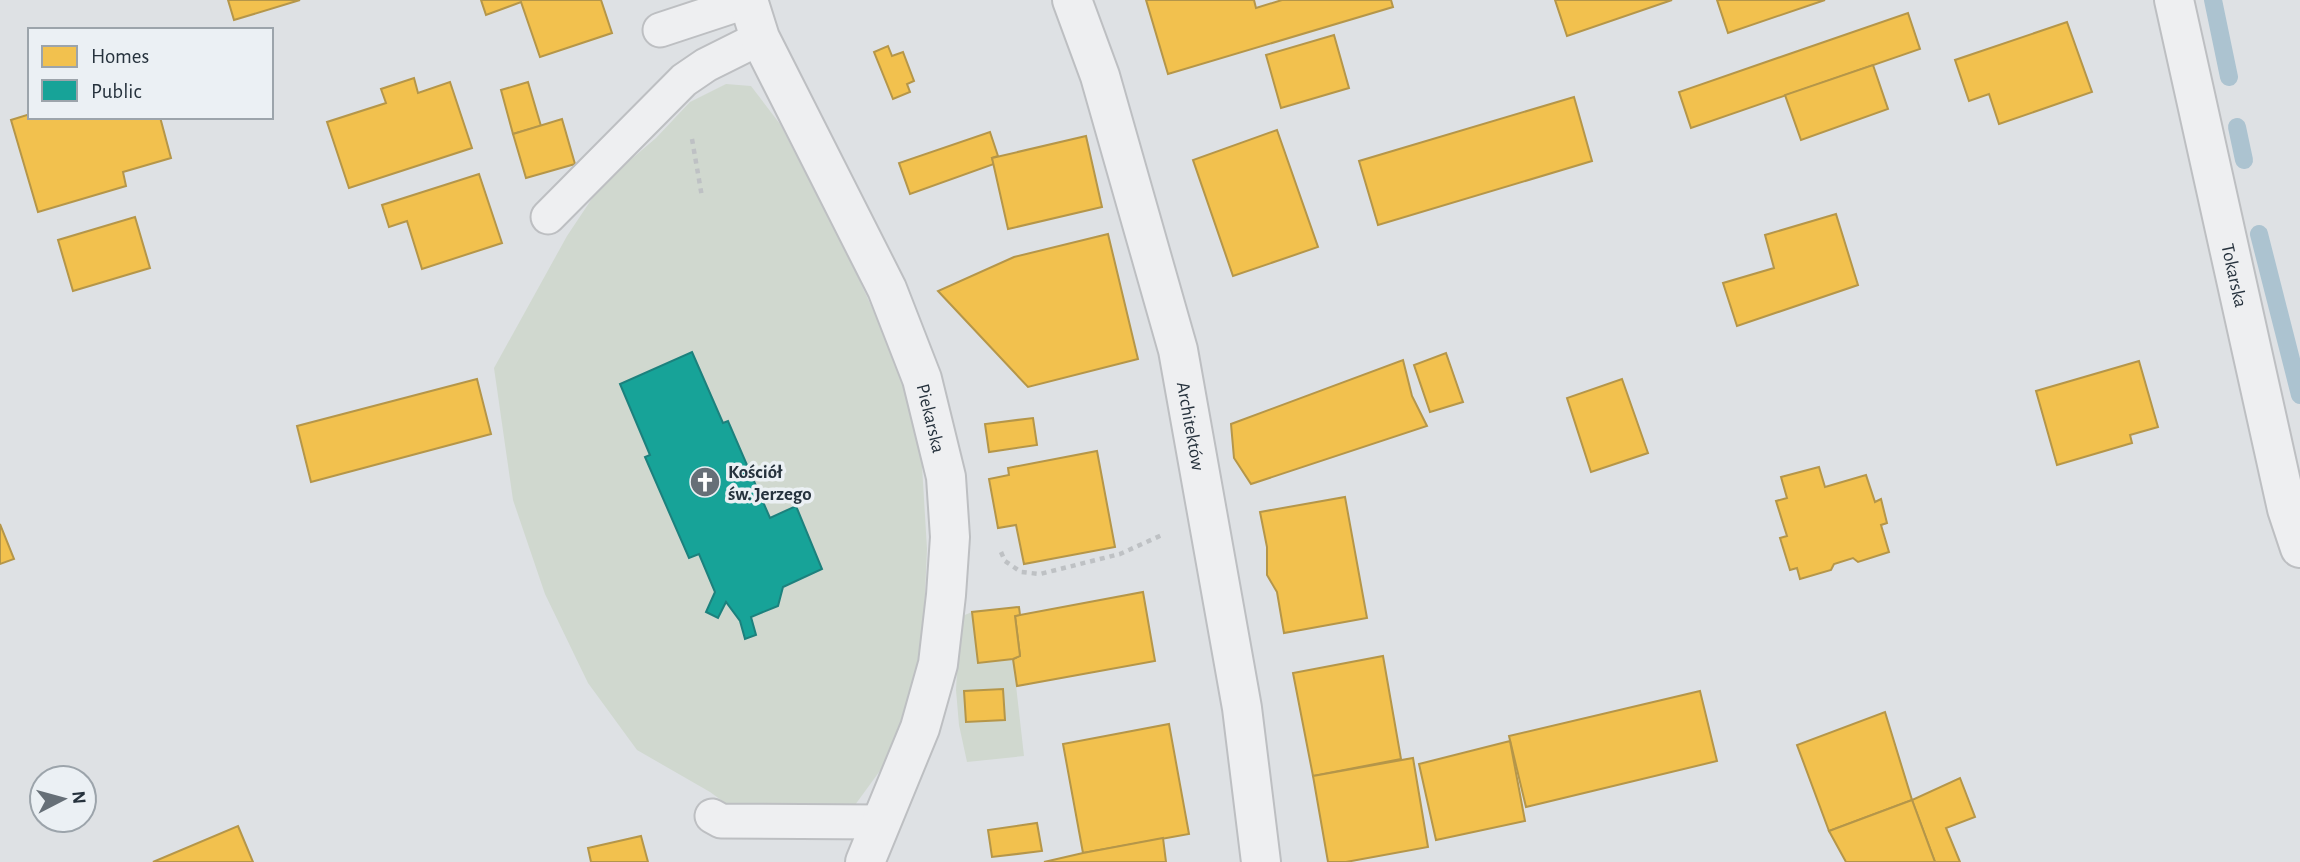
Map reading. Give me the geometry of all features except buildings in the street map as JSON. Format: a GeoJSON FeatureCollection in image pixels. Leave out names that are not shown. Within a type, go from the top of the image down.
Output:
{"type":"FeatureCollection","features":[{"type":"Feature","properties":{"kind":"street","name":"Architektów"},"geometry":{"type":"LineString","coordinates":[[1072,0],[1100,76],[1178,350],[1242,708],[1261,862]]}},
{"type":"Feature","properties":{"kind":"street","name":"Tokarska"},"geometry":{"type":"LineString","coordinates":[[2174,0],[2287,509],[2300,548]]}},
{"type":"Feature","properties":{"kind":"street","name":"Piekarska"},"geometry":{"type":"LineString","coordinates":[[748,1],[760,38],[887,289],[922,379],[946,477],[950,537],[938,664],[920,728],[864,862]]}},
{"type":"Feature","properties":{"kind":"lane"},"geometry":{"type":"LineString","coordinates":[[660,30],[748,1]]}},
{"type":"Feature","properties":{"kind":"lane"},"geometry":{"type":"LineString","coordinates":[[548,217],[684,80],[706,65],[760,38]]}},
{"type":"Feature","properties":{"kind":"lane"},"geometry":{"type":"LineString","coordinates":[[712,816],[721,821],[881,822]]}},
{"type":"Feature","properties":{"kind":"path"},"geometry":{"type":"LineString","coordinates":[[997,542],[1005,561],[1021,572],[1040,574],[1120,554],[1172,531]]}},
{"type":"Feature","properties":{"kind":"shaded area"},"geometry":{"type":"Polygon","coordinates":[[[726,84],[751,86],[780,124],[843,245],[893,353],[921,449],[927,549],[922,662],[890,757],[855,805],[732,808],[710,792],[637,750],[588,683],[545,594],[513,500],[494,368],[567,236],[601,185],[656,138],[690,102],[726,84]]]}},
{"type":"Feature","properties":{"kind":"shaded area"},"geometry":{"type":"Polygon","coordinates":[[[972,612],[978,663],[1013,659],[1024,756],[967,762],[959,725],[956,690],[960,617],[972,612]]]}},
{"type":"Feature","properties":{"kind":"waterway"},"geometry":{"type":"LineString","coordinates":[[2213,0],[2229,77]]}},
{"type":"Feature","properties":{"kind":"waterway"},"geometry":{"type":"LineString","coordinates":[[2237,127],[2244,160]]}},
{"type":"Feature","properties":{"kind":"waterway"},"geometry":{"type":"LineString","coordinates":[[2259,234],[2300,395]]}},
{"type":"Feature","properties":{"kind":"place","name":"Kościół św. Jerzego"},"geometry":{"type":"Point","coordinates":[705,482]}}]}
